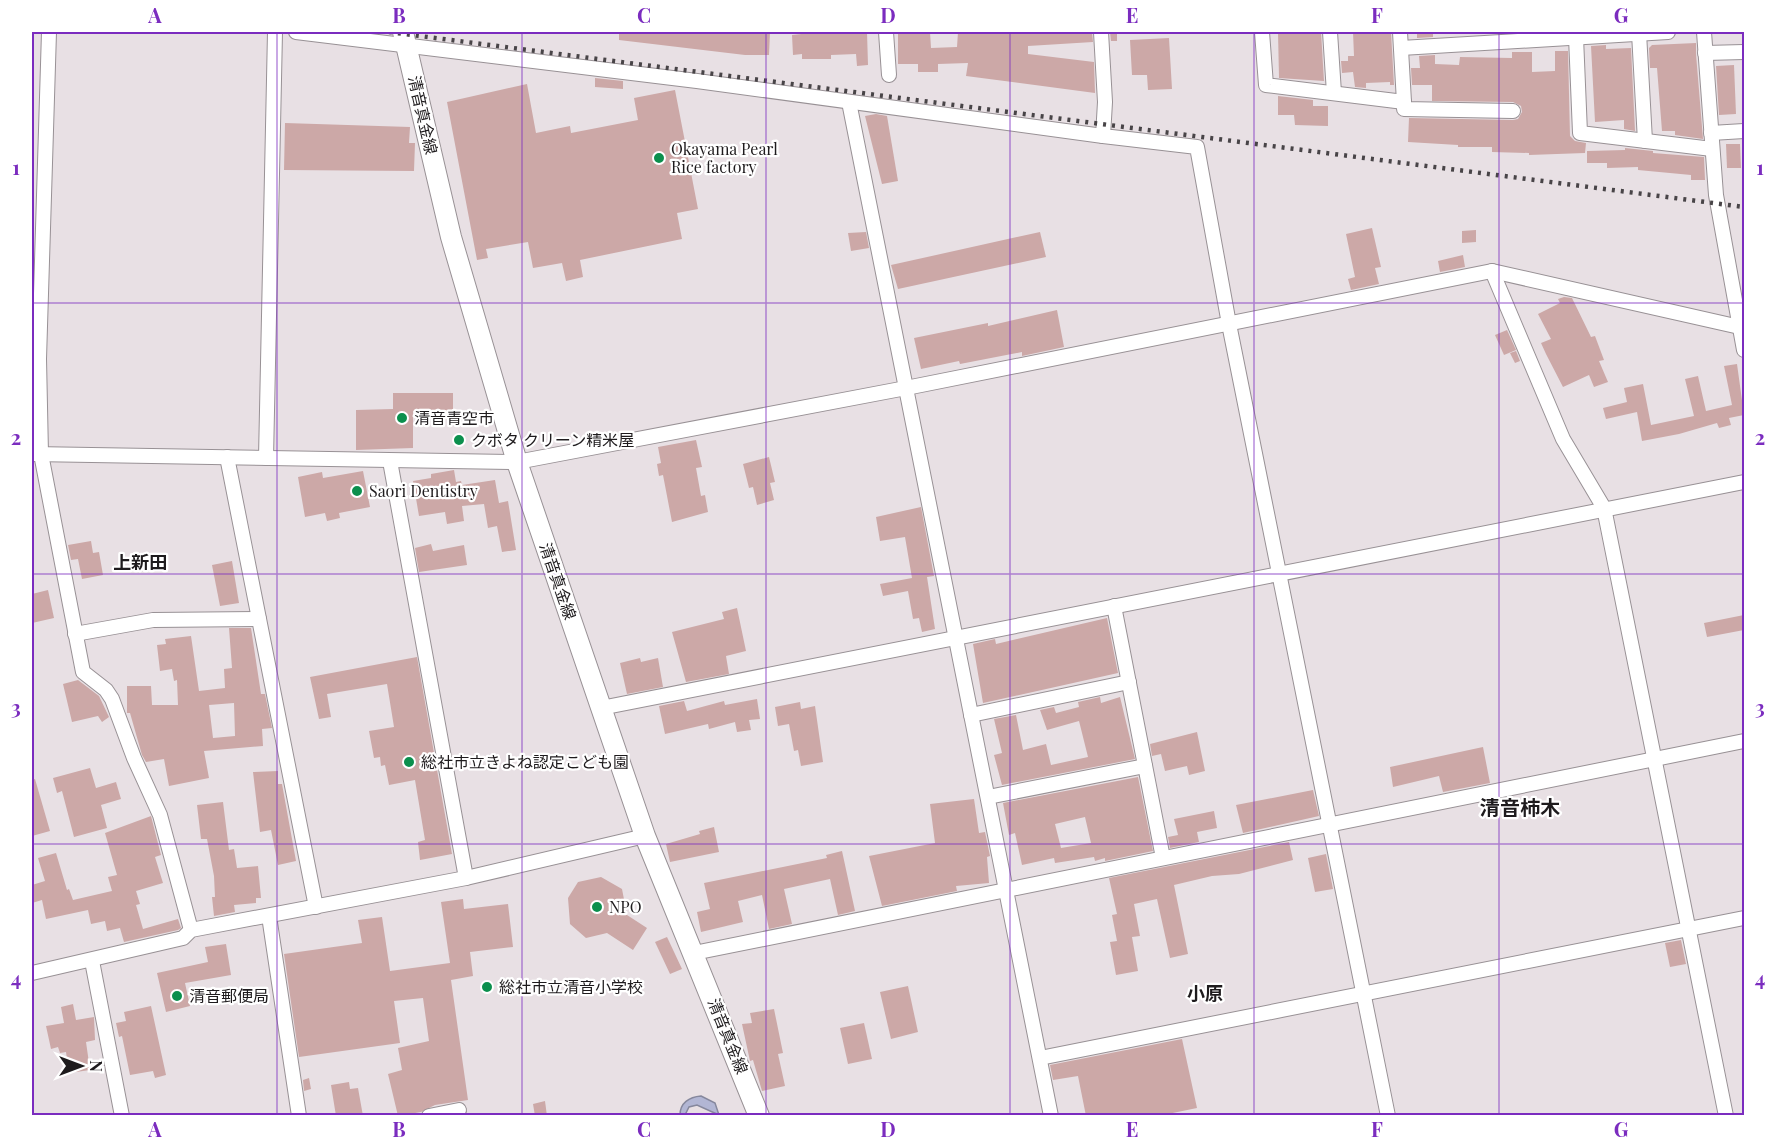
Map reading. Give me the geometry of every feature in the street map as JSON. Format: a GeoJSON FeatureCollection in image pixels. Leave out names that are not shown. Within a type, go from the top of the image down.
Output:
{"type":"FeatureCollection","features":[{"type":"Feature","properties":{"kind":"main road","name":"清音真金線"},"geometry":{"type":"LineString","coordinates":[[405,38],[451,237],[517,462],[645,836],[759,1116]]}},
{"type":"Feature","properties":{"kind":"street"},"geometry":{"type":"LineString","coordinates":[[49,32],[36,454],[83,672],[105,690],[112,699],[134,758],[154,799],[191,930]]}},
{"type":"Feature","properties":{"kind":"street"},"geometry":{"type":"LineString","coordinates":[[266,458],[275,32]]}},
{"type":"Feature","properties":{"kind":"street"},"geometry":{"type":"LineString","coordinates":[[296,32],[405,38],[849,102],[1197,147],[1229,324],[1388,1116]]}},
{"type":"Feature","properties":{"kind":"street"},"geometry":{"type":"LineString","coordinates":[[886,32],[889,75]]}},
{"type":"Feature","properties":{"kind":"street"},"geometry":{"type":"LineString","coordinates":[[1101,32],[1105,102],[1103,136]]}},
{"type":"Feature","properties":{"kind":"street"},"geometry":{"type":"LineString","coordinates":[[1262,32],[1266,85],[1404,102]]}},
{"type":"Feature","properties":{"kind":"street"},"geometry":{"type":"LineString","coordinates":[[1330,32],[1334,93]]}},
{"type":"Feature","properties":{"kind":"street"},"geometry":{"type":"LineString","coordinates":[[1400,32],[1404,109],[1513,111]]}},
{"type":"Feature","properties":{"kind":"street"},"geometry":{"type":"LineString","coordinates":[[1401,48],[1473,37],[1546,35],[1576,37],[1668,32]]}},
{"type":"Feature","properties":{"kind":"street"},"geometry":{"type":"LineString","coordinates":[[1704,32],[1717,204],[1742,327],[1744,350]]}},
{"type":"Feature","properties":{"kind":"street"},"geometry":{"type":"LineString","coordinates":[[1639,33],[1645,141]]}},
{"type":"Feature","properties":{"kind":"street"},"geometry":{"type":"LineString","coordinates":[[1576,37],[1580,133],[1712,149]]}},
{"type":"Feature","properties":{"kind":"street"},"geometry":{"type":"LineString","coordinates":[[1705,53],[1744,52]]}},
{"type":"Feature","properties":{"kind":"street"},"geometry":{"type":"LineString","coordinates":[[849,102],[1051,1116]]}},
{"type":"Feature","properties":{"kind":"street"},"geometry":{"type":"LineString","coordinates":[[1711,133],[1744,131]]}},
{"type":"Feature","properties":{"kind":"street"},"geometry":{"type":"LineString","coordinates":[[36,454],[517,462],[906,388],[1492,271],[1742,327]]}},
{"type":"Feature","properties":{"kind":"street"},"geometry":{"type":"LineString","coordinates":[[1492,271],[1563,439],[1604,508],[1726,1116]]}},
{"type":"Feature","properties":{"kind":"street"},"geometry":{"type":"LineString","coordinates":[[227,457],[316,907]]}},
{"type":"Feature","properties":{"kind":"street"},"geometry":{"type":"LineString","coordinates":[[390,461],[466,878]]}},
{"type":"Feature","properties":{"kind":"street"},"geometry":{"type":"LineString","coordinates":[[601,708],[1744,482]]}},
{"type":"Feature","properties":{"kind":"street"},"geometry":{"type":"LineString","coordinates":[[1114,606],[1163,858]]}},
{"type":"Feature","properties":{"kind":"street"},"geometry":{"type":"LineString","coordinates":[[75,634],[153,620],[259,619]]}},
{"type":"Feature","properties":{"kind":"street"},"geometry":{"type":"LineString","coordinates":[[971,715],[1129,682]]}},
{"type":"Feature","properties":{"kind":"street"},"geometry":{"type":"LineString","coordinates":[[694,953],[1744,741]]}},
{"type":"Feature","properties":{"kind":"street"},"geometry":{"type":"LineString","coordinates":[[988,797],[1145,766]]}},
{"type":"Feature","properties":{"kind":"street"},"geometry":{"type":"LineString","coordinates":[[32,973],[92,961],[183,938],[191,930],[466,878],[645,836]]}},
{"type":"Feature","properties":{"kind":"street"},"geometry":{"type":"LineString","coordinates":[[268,916],[299,1116]]}},
{"type":"Feature","properties":{"kind":"street"},"geometry":{"type":"LineString","coordinates":[[1040,1058],[1744,918]]}},
{"type":"Feature","properties":{"kind":"street"},"geometry":{"type":"LineString","coordinates":[[92,961],[122,1116]]}},
{"type":"Feature","properties":{"kind":"street"},"geometry":{"type":"LineString","coordinates":[[437,1115],[459,1110]]}},
{"type":"Feature","properties":{"kind":"water"},"geometry":{"type":"Polygon","coordinates":[[[701,1096],[715,1103],[719,1115],[697,1105],[689,1107],[685,1115],[680,1115],[686,1101],[701,1096]]]}},
{"type":"Feature","properties":{"kind":"building"},"geometry":{"type":"Polygon","coordinates":[[[619,32],[770,32],[769,55],[745,55],[619,40],[619,32]]]}},
{"type":"Feature","properties":{"kind":"building"},"geometry":{"type":"Polygon","coordinates":[[[820,32],[867,32],[868,65],[857,66],[856,54],[831,55],[831,59],[802,59],[802,54],[793,55],[792,35],[820,32]]]}},
{"type":"Feature","properties":{"kind":"building"},"geometry":{"type":"Polygon","coordinates":[[[898,32],[930,32],[931,48],[957,47],[958,32],[1092,32],[1093,42],[1028,46],[1028,54],[1094,62],[1095,93],[966,76],[968,63],[938,64],[938,72],[918,72],[918,64],[898,64],[898,32]]]}},
{"type":"Feature","properties":{"kind":"building"},"geometry":{"type":"Polygon","coordinates":[[[1110,32],[1117,32],[1117,41],[1111,41],[1110,32]]]}},
{"type":"Feature","properties":{"kind":"building"},"geometry":{"type":"Polygon","coordinates":[[[1278,32],[1321,32],[1324,81],[1279,78],[1278,32]]]}},
{"type":"Feature","properties":{"kind":"building"},"geometry":{"type":"Polygon","coordinates":[[[1353,32],[1391,32],[1394,85],[1390,85],[1390,82],[1366,83],[1366,88],[1355,87],[1353,72],[1342,73],[1341,61],[1348,61],[1348,56],[1354,56],[1353,32]]]}},
{"type":"Feature","properties":{"kind":"building"},"geometry":{"type":"Polygon","coordinates":[[[1417,32],[1433,32],[1433,37],[1417,38],[1417,32]]]}},
{"type":"Feature","properties":{"kind":"building"},"geometry":{"type":"Polygon","coordinates":[[[1169,38],[1172,89],[1148,90],[1147,75],[1132,75],[1130,40],[1169,38]]]}},
{"type":"Feature","properties":{"kind":"building"},"geometry":{"type":"Polygon","coordinates":[[[1696,43],[1703,139],[1675,135],[1675,131],[1662,131],[1657,68],[1650,68],[1649,48],[1652,45],[1696,43]]]}},
{"type":"Feature","properties":{"kind":"building"},"geometry":{"type":"Polygon","coordinates":[[[1606,45],[1606,49],[1631,48],[1635,131],[1624,129],[1624,120],[1595,122],[1591,46],[1606,45]]]}},
{"type":"Feature","properties":{"kind":"building"},"geometry":{"type":"Polygon","coordinates":[[[1555,51],[1568,51],[1570,136],[1575,141],[1586,143],[1585,153],[1529,155],[1529,153],[1492,152],[1492,147],[1458,147],[1458,145],[1408,142],[1409,118],[1513,120],[1518,119],[1522,112],[1521,106],[1513,102],[1432,101],[1432,85],[1412,85],[1411,68],[1420,68],[1419,56],[1435,55],[1435,64],[1459,65],[1460,57],[1512,58],[1512,52],[1532,52],[1532,72],[1555,71],[1555,51]]]}},
{"type":"Feature","properties":{"kind":"building"},"geometry":{"type":"Polygon","coordinates":[[[1734,65],[1736,114],[1719,115],[1716,66],[1734,65]]]}},
{"type":"Feature","properties":{"kind":"building"},"geometry":{"type":"Polygon","coordinates":[[[595,78],[623,81],[623,89],[595,87],[595,78]]]}},
{"type":"Feature","properties":{"kind":"building"},"geometry":{"type":"Polygon","coordinates":[[[527,84],[536,133],[570,126],[571,133],[638,120],[634,98],[675,90],[698,209],[677,213],[682,239],[580,260],[583,277],[566,281],[562,263],[533,268],[528,242],[486,249],[488,258],[477,260],[447,102],[527,84]]]}},
{"type":"Feature","properties":{"kind":"building"},"geometry":{"type":"Polygon","coordinates":[[[1278,96],[1313,100],[1313,106],[1328,106],[1328,126],[1295,125],[1294,115],[1278,115],[1278,96]]]}},
{"type":"Feature","properties":{"kind":"building"},"geometry":{"type":"Polygon","coordinates":[[[876,114],[887,116],[898,181],[882,184],[865,116],[876,114]]]}},
{"type":"Feature","properties":{"kind":"building"},"geometry":{"type":"Polygon","coordinates":[[[285,123],[410,127],[409,143],[415,143],[414,171],[284,170],[285,123]]]}},
{"type":"Feature","properties":{"kind":"building"},"geometry":{"type":"Polygon","coordinates":[[[1726,144],[1740,144],[1741,168],[1727,168],[1726,144]]]}},
{"type":"Feature","properties":{"kind":"building"},"geometry":{"type":"Polygon","coordinates":[[[1625,148],[1704,157],[1705,180],[1691,180],[1691,175],[1638,170],[1638,167],[1607,168],[1607,163],[1587,163],[1587,151],[1625,150],[1625,148]]]}},
{"type":"Feature","properties":{"kind":"building"},"geometry":{"type":"Polygon","coordinates":[[[1372,228],[1381,267],[1375,268],[1379,284],[1351,290],[1348,279],[1355,277],[1346,234],[1372,228]]]}},
{"type":"Feature","properties":{"kind":"building"},"geometry":{"type":"Polygon","coordinates":[[[1476,230],[1476,242],[1462,243],[1462,231],[1476,230]]]}},
{"type":"Feature","properties":{"kind":"building"},"geometry":{"type":"Polygon","coordinates":[[[866,232],[869,248],[851,251],[848,233],[866,232]]]}},
{"type":"Feature","properties":{"kind":"building"},"geometry":{"type":"Polygon","coordinates":[[[1040,232],[1046,257],[898,289],[891,265],[1040,232]]]}},
{"type":"Feature","properties":{"kind":"building"},"geometry":{"type":"Polygon","coordinates":[[[1463,255],[1465,267],[1440,272],[1438,261],[1463,255]]]}},
{"type":"Feature","properties":{"kind":"building"},"geometry":{"type":"Polygon","coordinates":[[[1572,298],[1591,337],[1595,336],[1604,360],[1599,361],[1608,382],[1594,387],[1589,375],[1563,387],[1541,343],[1551,339],[1538,314],[1560,303],[1558,299],[1572,298]]]}},
{"type":"Feature","properties":{"kind":"building"},"geometry":{"type":"Polygon","coordinates":[[[1057,310],[1064,347],[1022,356],[1022,352],[921,369],[914,338],[988,323],[988,326],[1057,310]]]}},
{"type":"Feature","properties":{"kind":"building"},"geometry":{"type":"Polygon","coordinates":[[[1507,330],[1516,350],[1504,355],[1495,335],[1507,330]]]}},
{"type":"Feature","properties":{"kind":"building"},"geometry":{"type":"Polygon","coordinates":[[[1516,351],[1520,361],[1515,363],[1510,353],[1516,351]]]}},
{"type":"Feature","properties":{"kind":"building"},"geometry":{"type":"Polygon","coordinates":[[[1737,364],[1744,415],[1729,418],[1731,425],[1719,428],[1717,423],[1679,434],[1642,441],[1637,412],[1606,419],[1603,408],[1627,402],[1624,388],[1643,384],[1651,425],[1694,416],[1685,379],[1698,376],[1706,411],[1732,405],[1724,366],[1737,364]]]}},
{"type":"Feature","properties":{"kind":"building"},"geometry":{"type":"Polygon","coordinates":[[[393,393],[453,393],[453,411],[413,411],[413,448],[356,450],[356,410],[393,409],[393,393]]]}},
{"type":"Feature","properties":{"kind":"building"},"geometry":{"type":"Polygon","coordinates":[[[696,440],[702,467],[696,468],[701,496],[705,495],[708,512],[672,522],[663,475],[659,476],[657,464],[661,463],[658,447],[696,440]]]}},
{"type":"Feature","properties":{"kind":"building"},"geometry":{"type":"Polygon","coordinates":[[[769,457],[775,482],[770,483],[774,500],[757,505],[753,487],[749,488],[743,464],[769,457]]]}},
{"type":"Feature","properties":{"kind":"building"},"geometry":{"type":"Polygon","coordinates":[[[454,470],[456,482],[461,481],[462,485],[495,480],[499,503],[508,501],[516,550],[502,552],[497,526],[488,528],[484,504],[462,506],[464,521],[447,524],[445,512],[419,516],[413,481],[431,478],[431,474],[454,470]]]}},
{"type":"Feature","properties":{"kind":"building"},"geometry":{"type":"Polygon","coordinates":[[[363,471],[370,507],[339,513],[340,518],[327,521],[325,513],[305,517],[298,477],[322,472],[323,478],[363,471]]]}},
{"type":"Feature","properties":{"kind":"building"},"geometry":{"type":"Polygon","coordinates":[[[921,507],[934,576],[927,577],[935,629],[922,632],[919,618],[913,619],[908,591],[883,596],[880,584],[912,578],[905,537],[880,541],[876,517],[921,507]]]}},
{"type":"Feature","properties":{"kind":"building"},"geometry":{"type":"Polygon","coordinates":[[[91,541],[93,553],[99,552],[103,575],[82,579],[78,559],[71,560],[68,545],[91,541]]]}},
{"type":"Feature","properties":{"kind":"building"},"geometry":{"type":"Polygon","coordinates":[[[431,544],[433,551],[464,545],[467,565],[419,572],[415,548],[431,544]]]}},
{"type":"Feature","properties":{"kind":"building"},"geometry":{"type":"Polygon","coordinates":[[[232,561],[239,603],[220,606],[212,565],[232,561]]]}},
{"type":"Feature","properties":{"kind":"building"},"geometry":{"type":"Polygon","coordinates":[[[48,590],[54,618],[32,623],[32,594],[48,590]]]}},
{"type":"Feature","properties":{"kind":"building"},"geometry":{"type":"Polygon","coordinates":[[[737,608],[746,651],[726,656],[729,674],[686,682],[672,632],[724,619],[722,612],[737,608]]]}},
{"type":"Feature","properties":{"kind":"building"},"geometry":{"type":"Polygon","coordinates":[[[1744,615],[1744,630],[1707,637],[1704,623],[1744,615]]]}},
{"type":"Feature","properties":{"kind":"building"},"geometry":{"type":"Polygon","coordinates":[[[1107,618],[1118,673],[983,703],[973,644],[995,639],[996,644],[1107,618]]]}},
{"type":"Feature","properties":{"kind":"building"},"geometry":{"type":"Polygon","coordinates":[[[229,628],[251,628],[261,694],[265,694],[272,728],[262,729],[263,746],[204,751],[209,778],[169,786],[164,759],[146,762],[142,755],[130,713],[127,713],[127,686],[151,686],[152,705],[178,705],[177,680],[174,681],[172,669],[160,671],[157,645],[166,644],[165,639],[191,636],[199,691],[225,688],[224,669],[232,668],[229,628]],[[234,703],[209,705],[213,738],[235,736],[234,703]]]}},
{"type":"Feature","properties":{"kind":"building","name":"総社市立きよね認定こども園"},"geometry":{"type":"Polygon","coordinates":[[[417,657],[452,854],[420,860],[418,842],[425,840],[415,780],[389,785],[385,765],[381,766],[380,757],[374,758],[369,731],[394,727],[387,684],[327,694],[331,717],[319,719],[310,677],[417,657]]]}},
{"type":"Feature","properties":{"kind":"building"},"geometry":{"type":"Polygon","coordinates":[[[640,658],[641,662],[658,658],[663,687],[627,694],[620,663],[640,658]]]}},
{"type":"Feature","properties":{"kind":"building"},"geometry":{"type":"Polygon","coordinates":[[[78,680],[99,696],[109,717],[102,722],[98,716],[72,722],[63,684],[78,680]]]}},
{"type":"Feature","properties":{"kind":"building"},"geometry":{"type":"Polygon","coordinates":[[[1100,697],[1101,703],[1120,697],[1135,759],[1002,785],[994,755],[1002,753],[994,719],[1016,715],[1023,750],[1046,744],[1051,765],[1088,757],[1079,721],[1047,730],[1040,710],[1054,707],[1056,713],[1079,707],[1078,702],[1100,697]]]}},
{"type":"Feature","properties":{"kind":"building"},"geometry":{"type":"Polygon","coordinates":[[[757,699],[760,719],[749,720],[751,730],[737,732],[735,722],[709,729],[708,724],[665,734],[659,706],[684,701],[687,711],[724,701],[725,705],[757,699]]]}},
{"type":"Feature","properties":{"kind":"building"},"geometry":{"type":"Polygon","coordinates":[[[800,702],[801,709],[815,706],[823,762],[801,766],[798,750],[794,751],[789,724],[778,726],[775,707],[800,702]]]}},
{"type":"Feature","properties":{"kind":"building"},"geometry":{"type":"Polygon","coordinates":[[[1197,732],[1205,771],[1189,775],[1187,766],[1165,771],[1161,754],[1152,756],[1150,744],[1197,732]]]}},
{"type":"Feature","properties":{"kind":"building"},"geometry":{"type":"Polygon","coordinates":[[[1483,747],[1490,783],[1443,792],[1439,776],[1393,787],[1390,767],[1483,747]]]}},
{"type":"Feature","properties":{"kind":"building"},"geometry":{"type":"Polygon","coordinates":[[[90,768],[96,788],[116,782],[121,799],[101,805],[107,828],[74,837],[62,791],[57,793],[53,778],[90,768]]]}},
{"type":"Feature","properties":{"kind":"building"},"geometry":{"type":"Polygon","coordinates":[[[278,771],[278,784],[282,784],[296,861],[278,865],[271,830],[260,832],[253,772],[278,771]]]}},
{"type":"Feature","properties":{"kind":"building"},"geometry":{"type":"Polygon","coordinates":[[[1138,777],[1153,851],[1105,861],[1105,858],[1095,861],[1094,857],[1055,863],[1054,858],[1022,865],[1015,833],[1009,835],[1003,803],[1138,777]],[[1085,817],[1055,824],[1061,848],[1091,843],[1085,817]]]}},
{"type":"Feature","properties":{"kind":"building"},"geometry":{"type":"Polygon","coordinates":[[[35,779],[50,831],[32,836],[32,780],[35,779]]]}},
{"type":"Feature","properties":{"kind":"building"},"geometry":{"type":"Polygon","coordinates":[[[1313,790],[1319,816],[1243,833],[1236,805],[1313,790]]]}},
{"type":"Feature","properties":{"kind":"building"},"geometry":{"type":"Polygon","coordinates":[[[974,799],[979,833],[985,832],[990,856],[987,857],[989,883],[956,886],[957,891],[882,906],[869,856],[935,843],[930,804],[974,799]]]}},
{"type":"Feature","properties":{"kind":"building"},"geometry":{"type":"Polygon","coordinates":[[[223,802],[229,850],[234,849],[237,868],[258,866],[261,898],[256,898],[256,903],[234,905],[235,912],[214,916],[212,897],[215,897],[214,876],[207,839],[201,839],[197,805],[223,802]]]}},
{"type":"Feature","properties":{"kind":"building"},"geometry":{"type":"Polygon","coordinates":[[[1214,811],[1217,828],[1197,832],[1199,842],[1170,848],[1168,837],[1178,835],[1174,819],[1214,811]]]}},
{"type":"Feature","properties":{"kind":"building"},"geometry":{"type":"Polygon","coordinates":[[[151,816],[161,855],[155,857],[163,883],[136,891],[140,904],[136,905],[143,929],[178,919],[181,928],[124,942],[120,928],[107,931],[105,921],[91,924],[88,910],[46,919],[42,900],[32,903],[32,885],[45,881],[38,858],[56,853],[67,890],[69,889],[73,900],[112,891],[108,877],[117,875],[105,833],[151,816]]]}},
{"type":"Feature","properties":{"kind":"building"},"geometry":{"type":"Polygon","coordinates":[[[714,827],[719,852],[670,862],[666,844],[700,834],[699,831],[714,827]]]}},
{"type":"Feature","properties":{"kind":"building"},"geometry":{"type":"Polygon","coordinates":[[[1289,842],[1293,860],[1239,874],[1212,876],[1174,885],[1188,954],[1170,958],[1157,899],[1134,904],[1140,936],[1132,937],[1138,971],[1116,975],[1110,942],[1117,941],[1112,915],[1117,914],[1109,878],[1289,842]]]}},
{"type":"Feature","properties":{"kind":"building"},"geometry":{"type":"Polygon","coordinates":[[[842,851],[855,911],[838,915],[830,879],[784,889],[792,924],[769,929],[762,895],[738,901],[743,922],[701,932],[697,912],[710,909],[704,883],[827,858],[826,855],[842,851]]]}},
{"type":"Feature","properties":{"kind":"building"},"geometry":{"type":"Polygon","coordinates":[[[1326,854],[1333,889],[1315,892],[1308,858],[1326,854]]]}},
{"type":"Feature","properties":{"kind":"building","name":"NPO"},"geometry":{"type":"Polygon","coordinates":[[[601,877],[622,889],[627,915],[647,928],[633,950],[607,933],[586,938],[570,924],[568,898],[578,882],[601,877]]]}},
{"type":"Feature","properties":{"kind":"building"},"geometry":{"type":"Polygon","coordinates":[[[463,899],[464,909],[508,904],[513,947],[470,952],[473,976],[451,980],[468,1100],[435,1105],[421,1112],[398,1116],[388,1074],[402,1070],[398,1048],[429,1041],[423,998],[394,1001],[400,1043],[299,1057],[284,954],[362,943],[358,920],[382,917],[390,971],[450,963],[441,902],[463,899]]]}},
{"type":"Feature","properties":{"kind":"building"},"geometry":{"type":"Polygon","coordinates":[[[667,937],[682,969],[670,974],[655,942],[667,937]]]}},
{"type":"Feature","properties":{"kind":"building"},"geometry":{"type":"Polygon","coordinates":[[[1681,940],[1686,964],[1670,967],[1665,943],[1681,940]]]}},
{"type":"Feature","properties":{"kind":"building"},"geometry":{"type":"Polygon","coordinates":[[[226,944],[231,975],[185,983],[190,1006],[166,1012],[157,973],[208,962],[205,947],[226,944]]]}},
{"type":"Feature","properties":{"kind":"building"},"geometry":{"type":"Polygon","coordinates":[[[908,986],[918,1032],[891,1039],[880,992],[908,986]]]}},
{"type":"Feature","properties":{"kind":"building"},"geometry":{"type":"Polygon","coordinates":[[[73,1004],[76,1020],[94,1017],[95,1040],[86,1042],[90,1070],[76,1072],[76,1066],[68,1067],[66,1052],[60,1053],[58,1047],[51,1049],[46,1026],[64,1023],[61,1007],[73,1004]]]}},
{"type":"Feature","properties":{"kind":"building"},"geometry":{"type":"Polygon","coordinates":[[[151,1006],[166,1075],[155,1078],[153,1071],[130,1075],[122,1036],[119,1037],[116,1023],[126,1021],[124,1012],[151,1006]]]}},
{"type":"Feature","properties":{"kind":"building"},"geometry":{"type":"Polygon","coordinates":[[[774,1009],[783,1053],[778,1054],[785,1086],[762,1091],[753,1060],[750,1061],[742,1024],[752,1023],[750,1013],[774,1009]]]}},
{"type":"Feature","properties":{"kind":"building"},"geometry":{"type":"Polygon","coordinates":[[[864,1023],[872,1059],[848,1064],[840,1028],[864,1023]]]}},
{"type":"Feature","properties":{"kind":"building"},"geometry":{"type":"Polygon","coordinates":[[[1182,1039],[1197,1108],[1158,1116],[1086,1116],[1078,1076],[1053,1080],[1050,1065],[1182,1039]]]}},
{"type":"Feature","properties":{"kind":"building"},"geometry":{"type":"Polygon","coordinates":[[[309,1078],[311,1089],[304,1091],[303,1080],[309,1078]]]}},
{"type":"Feature","properties":{"kind":"building"},"geometry":{"type":"Polygon","coordinates":[[[349,1082],[350,1089],[358,1088],[363,1116],[336,1116],[331,1085],[349,1082]]]}},
{"type":"Feature","properties":{"kind":"building"},"geometry":{"type":"Polygon","coordinates":[[[545,1101],[547,1116],[535,1116],[533,1104],[545,1101]]]}},
{"type":"Feature","properties":{"kind":"railway"},"geometry":{"type":"LineString","coordinates":[[389,32],[1744,207]]}},
{"type":"Feature","properties":{"kind":"place","name":"Okayama Pearl Rice factory"},"geometry":{"type":"Point","coordinates":[659,158]}},
{"type":"Feature","properties":{"kind":"place","name":"清音青空市"},"geometry":{"type":"Point","coordinates":[402,418]}},
{"type":"Feature","properties":{"kind":"place","name":"クボタ クリーン精米屋"},"geometry":{"type":"Point","coordinates":[459,440]}},
{"type":"Feature","properties":{"kind":"place","name":"Saori Dentistry"},"geometry":{"type":"Point","coordinates":[357,491]}},
{"type":"Feature","properties":{"kind":"place","name":"総社市立きよね認定こども園"},"geometry":{"type":"Point","coordinates":[409,762]}},
{"type":"Feature","properties":{"kind":"place","name":"NPO"},"geometry":{"type":"Point","coordinates":[597,907]}},
{"type":"Feature","properties":{"kind":"place","name":"総社市立清音小学校"},"geometry":{"type":"Point","coordinates":[487,987]}},
{"type":"Feature","properties":{"kind":"place","name":"清音郵便局"},"geometry":{"type":"Point","coordinates":[177,996]}},
{"type":"Feature","properties":{"kind":"district","name":"上新田"},"geometry":{"type":"Point","coordinates":[140,563]}},
{"type":"Feature","properties":{"kind":"district","name":"清音柿木"},"geometry":{"type":"Point","coordinates":[1520,808]}},
{"type":"Feature","properties":{"kind":"district","name":"小原"},"geometry":{"type":"Point","coordinates":[1205,994]}}]}
